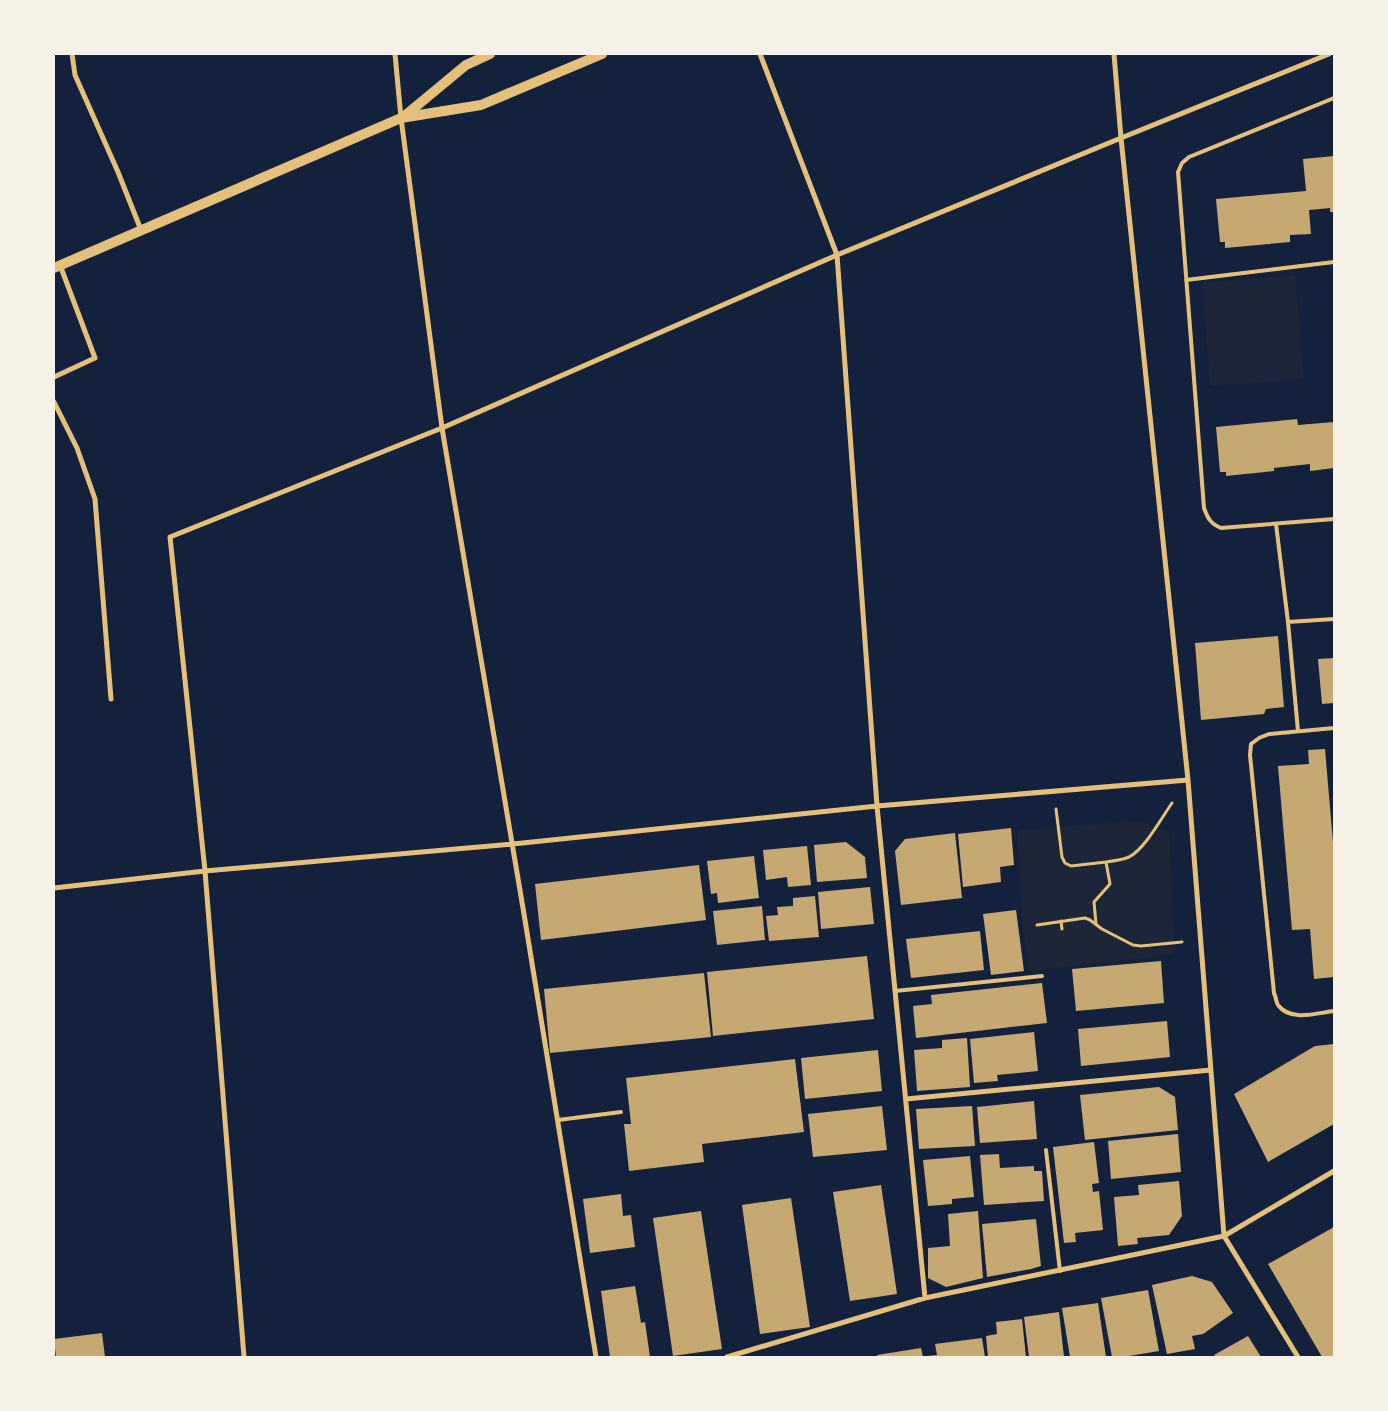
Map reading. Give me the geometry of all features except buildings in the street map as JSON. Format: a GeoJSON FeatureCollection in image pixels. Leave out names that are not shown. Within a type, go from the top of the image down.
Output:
{"type":"FeatureCollection","features":[{"type":"Feature","properties":{"kind":"main road"},"geometry":{"type":"LineString","coordinates":[[401,118],[466,65],[490,54]]}},
{"type":"Feature","properties":{"kind":"main road"},"geometry":{"type":"LineString","coordinates":[[57,267],[401,118],[481,105],[602,54]]}},
{"type":"Feature","properties":{"kind":"street"},"geometry":{"type":"LineString","coordinates":[[72,54],[75,75],[141,230]]}},
{"type":"Feature","properties":{"kind":"street"},"geometry":{"type":"LineString","coordinates":[[395,54],[401,118],[442,428],[513,844],[596,1357]]}},
{"type":"Feature","properties":{"kind":"street"},"geometry":{"type":"LineString","coordinates":[[760,54],[837,255],[877,806],[925,1298]]}},
{"type":"Feature","properties":{"kind":"street"},"geometry":{"type":"LineString","coordinates":[[1114,54],[1121,138],[1188,780],[1224,1236],[1298,1357]]}},
{"type":"Feature","properties":{"kind":"street"},"geometry":{"type":"LineString","coordinates":[[244,1357],[205,871],[170,537],[442,428],[837,255],[1329,54]]}},
{"type":"Feature","properties":{"kind":"street"},"geometry":{"type":"LineString","coordinates":[[54,377],[95,358],[57,267]]}},
{"type":"Feature","properties":{"kind":"street"},"geometry":{"type":"LineString","coordinates":[[54,402],[77,448],[95,498],[111,699]]}},
{"type":"Feature","properties":{"kind":"street"},"geometry":{"type":"LineString","coordinates":[[54,888],[205,871],[513,844],[877,806],[1188,780]]}},
{"type":"Feature","properties":{"kind":"street"},"geometry":{"type":"LineString","coordinates":[[906,1099],[1211,1070]]}},
{"type":"Feature","properties":{"kind":"street"},"geometry":{"type":"LineString","coordinates":[[726,1357],[925,1298],[1224,1236],[1334,1171]]}},
{"type":"Feature","properties":{"kind":"lane"},"geometry":{"type":"LineString","coordinates":[[1334,98],[1189,157],[1182,163],[1178,172],[1204,508],[1207,518],[1221,528],[1334,519]]}},
{"type":"Feature","properties":{"kind":"lane"},"geometry":{"type":"LineString","coordinates":[[1186,280],[1334,262]]}},
{"type":"Feature","properties":{"kind":"lane"},"geometry":{"type":"LineString","coordinates":[[1276,524],[1288,622],[1298,731]]}},
{"type":"Feature","properties":{"kind":"lane"},"geometry":{"type":"LineString","coordinates":[[1288,622],[1334,618]]}},
{"type":"Feature","properties":{"kind":"lane"},"geometry":{"type":"LineString","coordinates":[[1334,728],[1269,734],[1258,738],[1251,744],[1250,755],[1274,993],[1278,1004],[1285,1011],[1295,1015],[1334,1011]]}},
{"type":"Feature","properties":{"kind":"lane"},"geometry":{"type":"LineString","coordinates":[[895,991],[1042,976]]}},
{"type":"Feature","properties":{"kind":"lane"},"geometry":{"type":"LineString","coordinates":[[558,1120],[621,1112]]}},
{"type":"Feature","properties":{"kind":"lane"},"geometry":{"type":"LineString","coordinates":[[1046,1150],[1060,1270]]}},
{"type":"Feature","properties":{"kind":"path"},"geometry":{"type":"LineString","coordinates":[[1054,792],[1062,857],[1065,863],[1071,866],[1106,862],[1132,856],[1148,838],[1188,780]]}},
{"type":"Feature","properties":{"kind":"path"},"geometry":{"type":"LineString","coordinates":[[1096,924],[1094,902],[1110,884],[1106,862]]}},
{"type":"Feature","properties":{"kind":"path"},"geometry":{"type":"LineString","coordinates":[[1038,925],[1085,918],[1134,945],[1141,946],[1200,940]]}},
{"type":"Feature","properties":{"kind":"path"},"geometry":{"type":"LineString","coordinates":[[1061,921],[1062,929]]}},
{"type":"Feature","properties":{"kind":"shaded area"},"geometry":{"type":"Polygon","coordinates":[[[1295,275],[1304,379],[1210,386],[1202,283],[1295,275]]]}},
{"type":"Feature","properties":{"kind":"shaded area"},"geometry":{"type":"Polygon","coordinates":[[[1140,821],[1169,833],[1175,954],[1029,971],[1023,926],[1017,830],[1140,821]]]}}]}
